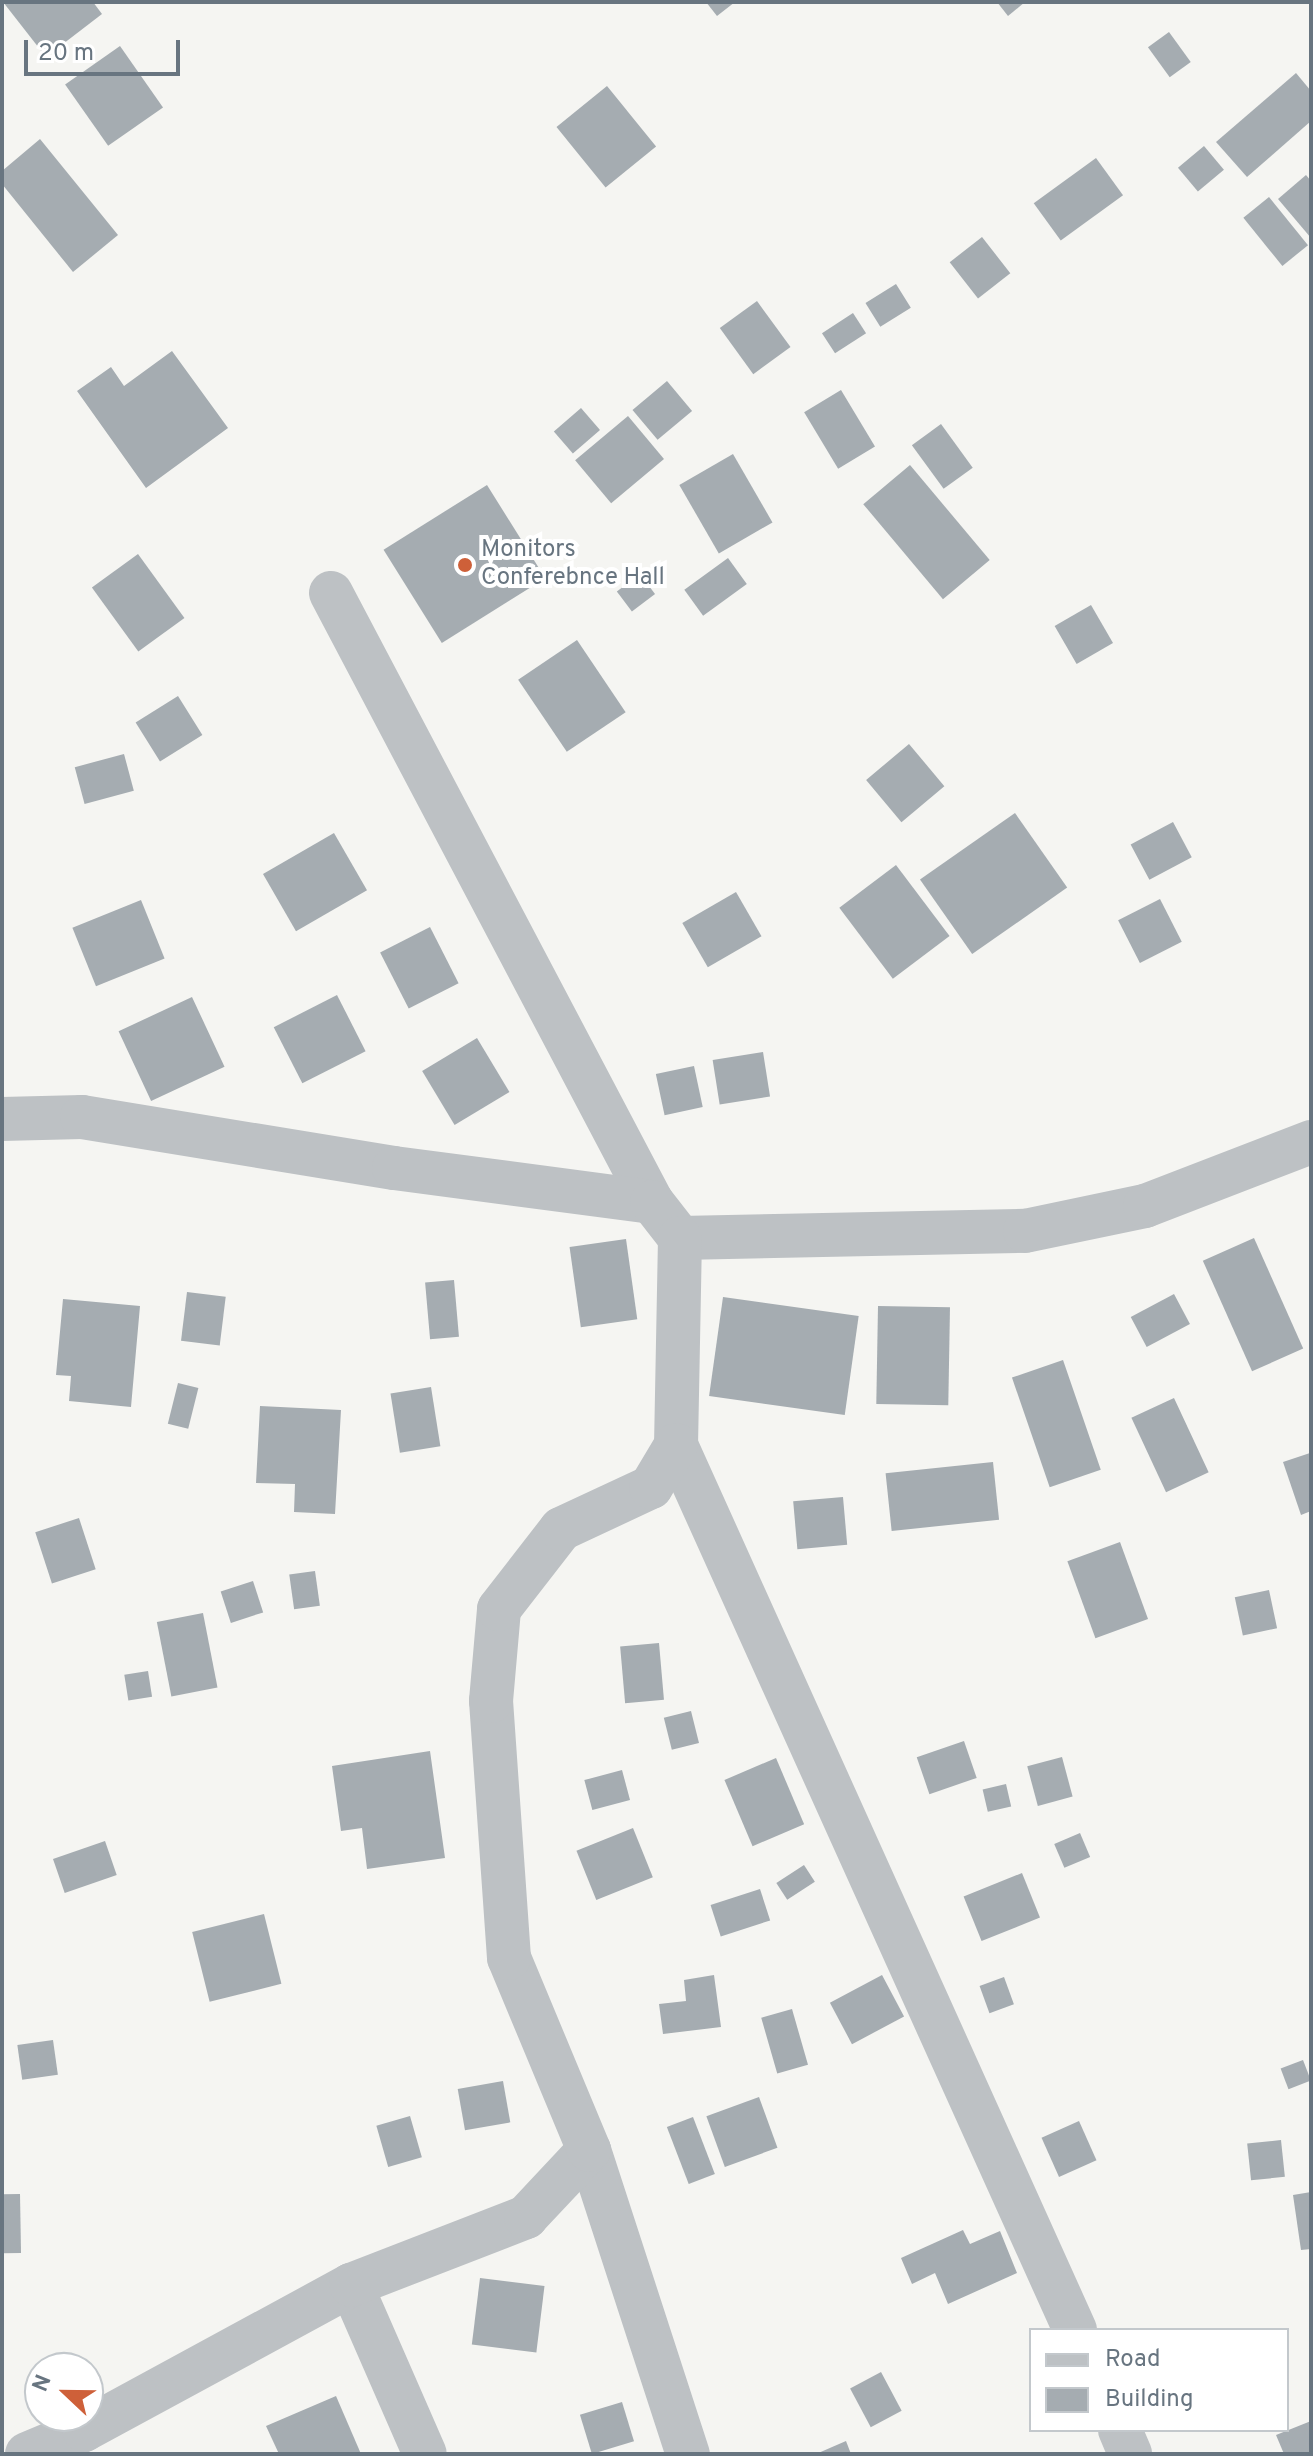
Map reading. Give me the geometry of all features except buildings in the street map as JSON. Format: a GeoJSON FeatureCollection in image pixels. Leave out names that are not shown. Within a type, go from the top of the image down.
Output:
{"type":"FeatureCollection","features":[{"type":"Feature","properties":{"kind":"street"},"geometry":{"type":"LineString","coordinates":[[331,593],[652,1202],[680,1238],[676,1445],[1074,2328]]}},
{"type":"Feature","properties":{"kind":"street"},"geometry":{"type":"LineString","coordinates":[[2,1119],[82,1117],[394,1168],[652,1202]]}},
{"type":"Feature","properties":{"kind":"street"},"geometry":{"type":"LineString","coordinates":[[680,1238],[1025,1231],[1145,1206],[1311,1142]]}},
{"type":"Feature","properties":{"kind":"street"},"geometry":{"type":"LineString","coordinates":[[676,1445],[651,1487],[561,1529],[499,1609],[491,1701],[509,1958],[589,2150],[688,2454]]}},
{"type":"Feature","properties":{"kind":"street"},"geometry":{"type":"LineString","coordinates":[[27,2454],[90,2442],[351,2285],[526,2217],[589,2150]]}},
{"type":"Feature","properties":{"kind":"street"},"geometry":{"type":"LineString","coordinates":[[351,2285],[425,2454]]}},
{"type":"Feature","properties":{"kind":"street"},"geometry":{"type":"LineString","coordinates":[[1121,2432],[1130,2454]]}},
{"type":"Feature","properties":{"kind":"place","name":"Monitors Conferebnce Hall"},"geometry":{"type":"Point","coordinates":[465,565]}}]}
